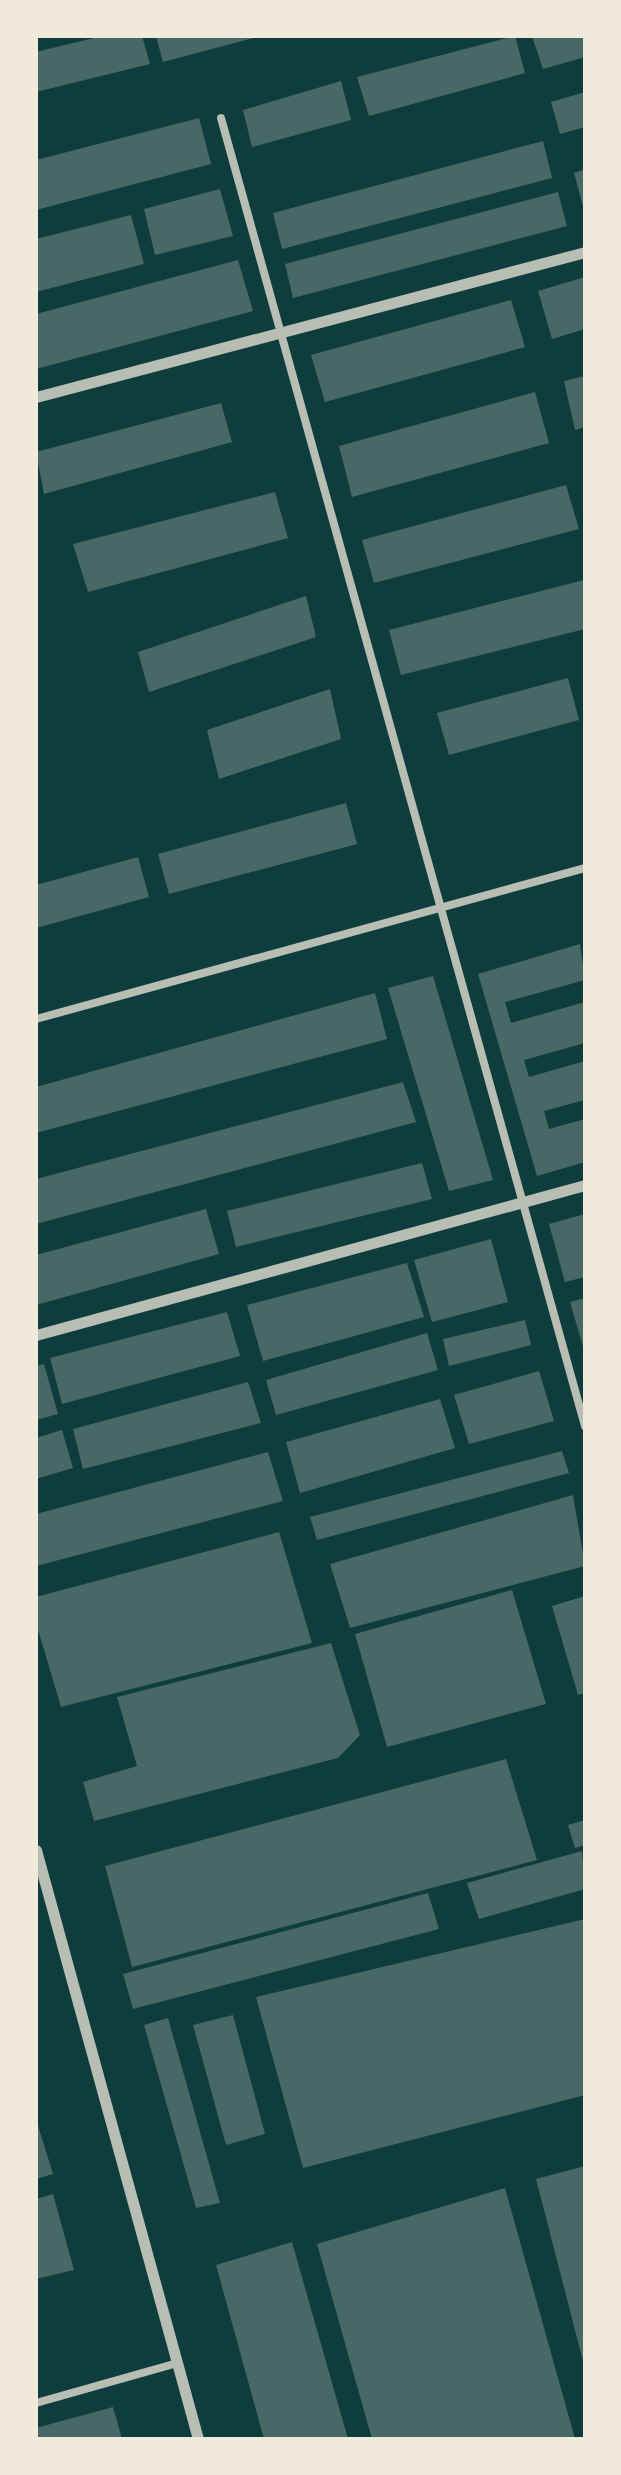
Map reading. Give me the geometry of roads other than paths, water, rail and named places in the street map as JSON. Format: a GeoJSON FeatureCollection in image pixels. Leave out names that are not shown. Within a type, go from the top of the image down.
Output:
{"type":"FeatureCollection","features":[{"type":"Feature","properties":{"kind":"street"},"geometry":{"type":"LineString","coordinates":[[221,118],[275,330],[526,1201],[585,1426]]}},
{"type":"Feature","properties":{"kind":"street"},"geometry":{"type":"LineString","coordinates":[[36,397],[275,330],[585,252]]}},
{"type":"Feature","properties":{"kind":"street"},"geometry":{"type":"LineString","coordinates":[[36,1019],[585,868]]}},
{"type":"Feature","properties":{"kind":"street"},"geometry":{"type":"LineString","coordinates":[[36,1335],[585,1185]]}},
{"type":"Feature","properties":{"kind":"street"},"geometry":{"type":"LineString","coordinates":[[36,1850],[198,2439]]}},
{"type":"Feature","properties":{"kind":"street"},"geometry":{"type":"LineString","coordinates":[[36,2403],[177,2363]]}}]}
